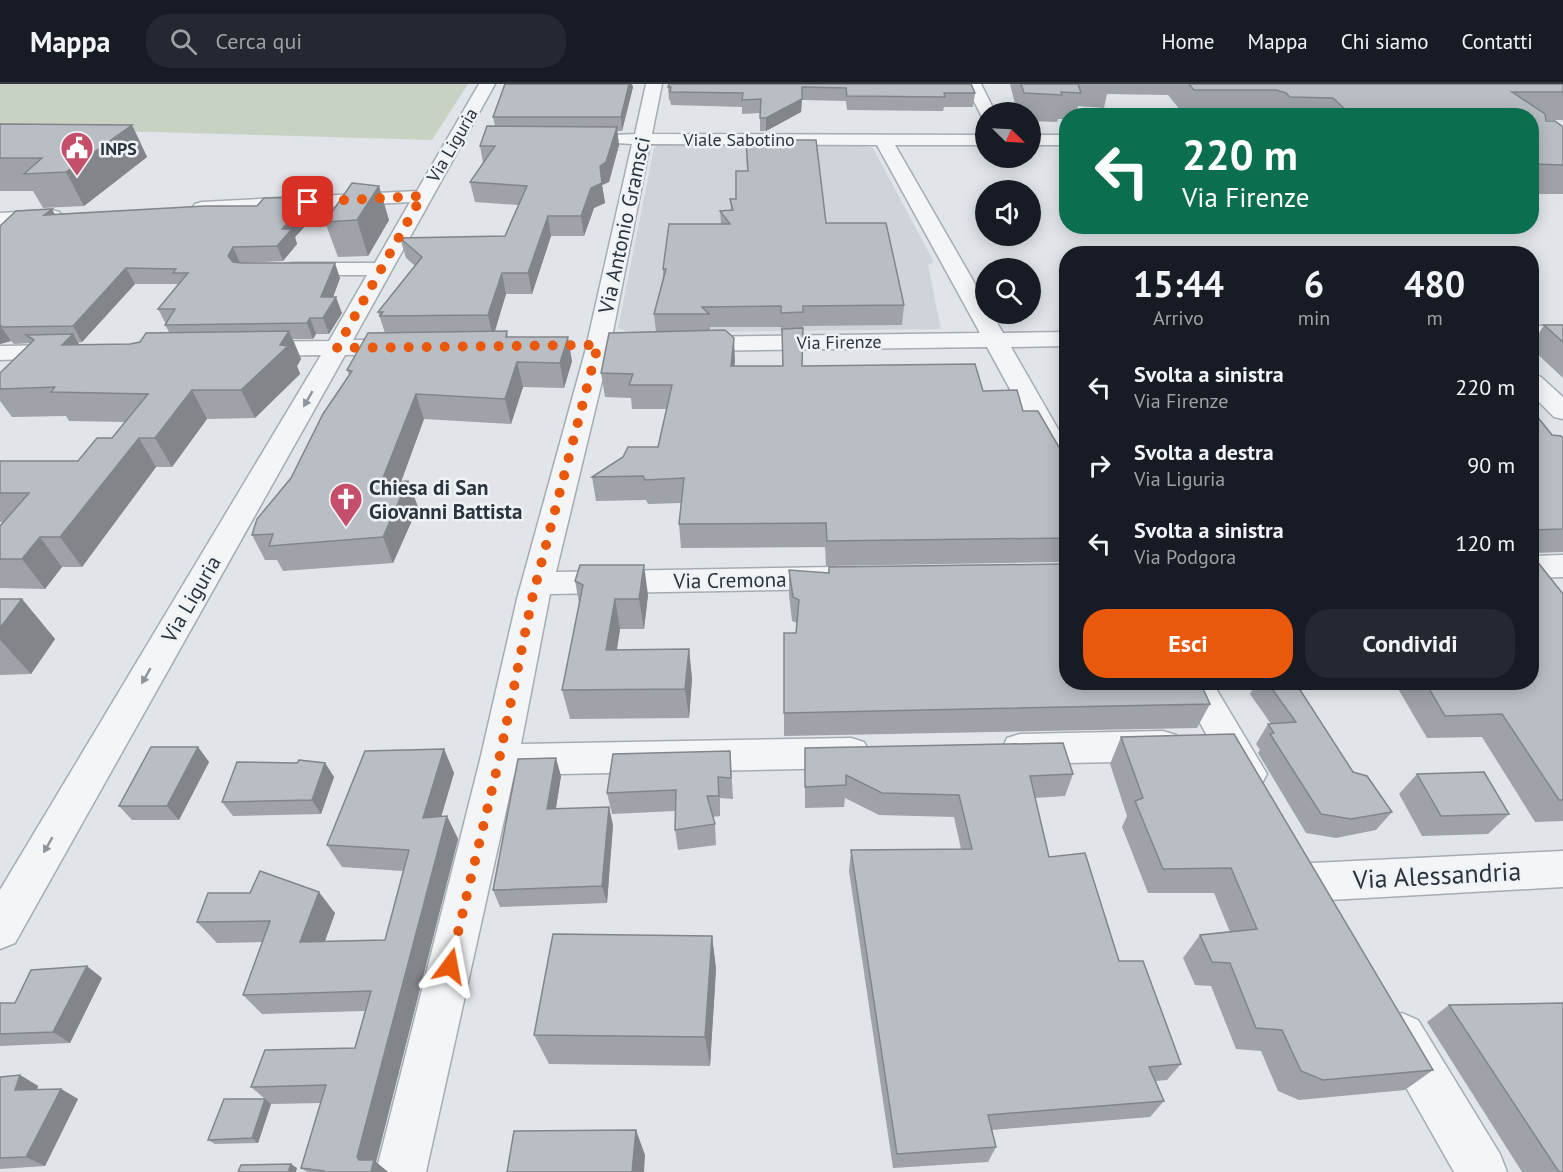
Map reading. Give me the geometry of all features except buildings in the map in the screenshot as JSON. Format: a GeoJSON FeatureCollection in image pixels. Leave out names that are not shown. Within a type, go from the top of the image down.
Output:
{"type":"FeatureCollection","features":[{"type":"Feature","properties":{"kind":"street","name":"Via Liguria"},"geometry":{"type":"LineString","coordinates":[[0,929],[337,348],[487,84]]}},
{"type":"Feature","properties":{"kind":"street","name":"Via Antonio Gramsci"},"geometry":{"type":"LineString","coordinates":[[401,1172],[499,760],[537,582],[598,345],[654,84]]}},
{"type":"Feature","properties":{"kind":"street"},"geometry":{"type":"LineString","coordinates":[[953,90],[975,87],[982,102]]}},
{"type":"Feature","properties":{"kind":"street"},"geometry":{"type":"LineString","coordinates":[[456,138],[477,138]]}},
{"type":"Feature","properties":{"kind":"street","name":"Viale Sabotino"},"geometry":{"type":"LineString","coordinates":[[607,139],[975,140]]}},
{"type":"Feature","properties":{"kind":"street"},"geometry":{"type":"LineString","coordinates":[[883,140],[1059,454]]}},
{"type":"Feature","properties":{"kind":"street"},"geometry":{"type":"LineString","coordinates":[[1041,140],[1059,140]]}},
{"type":"Feature","properties":{"kind":"street"},"geometry":{"type":"LineString","coordinates":[[186,209],[422,196]]}},
{"type":"Feature","properties":{"kind":"street"},"geometry":{"type":"LineString","coordinates":[[0,219],[68,215]]}},
{"type":"Feature","properties":{"kind":"street"},"geometry":{"type":"LineString","coordinates":[[271,270],[382,269]]}},
{"type":"Feature","properties":{"kind":"street"},"geometry":{"type":"LineString","coordinates":[[1539,333],[1563,333]]}},
{"type":"Feature","properties":{"kind":"street","name":"Via Firenze"},"geometry":{"type":"LineString","coordinates":[[669,344],[1059,339]]}},
{"type":"Feature","properties":{"kind":"street"},"geometry":{"type":"LineString","coordinates":[[233,350],[423,347]]}},
{"type":"Feature","properties":{"kind":"street"},"geometry":{"type":"LineString","coordinates":[[8,379],[36,352]]}},
{"type":"Feature","properties":{"kind":"street"},"geometry":{"type":"LineString","coordinates":[[0,353],[94,352]]}},
{"type":"Feature","properties":{"kind":"street"},"geometry":{"type":"LineString","coordinates":[[1539,389],[1563,411]]}},
{"type":"Feature","properties":{"kind":"street"},"geometry":{"type":"LineString","coordinates":[[1539,567],[1563,566]]}},
{"type":"Feature","properties":{"kind":"street","name":"Via Cremona"},"geometry":{"type":"LineString","coordinates":[[537,582],[867,578]]}},
{"type":"Feature","properties":{"kind":"street"},"geometry":{"type":"LineString","coordinates":[[1199,690],[1266,803]]}},
{"type":"Feature","properties":{"kind":"street"},"geometry":{"type":"LineString","coordinates":[[983,750],[1231,744]]}},
{"type":"Feature","properties":{"kind":"street"},"geometry":{"type":"LineString","coordinates":[[499,760],[889,752]]}},
{"type":"Feature","properties":{"kind":"street","name":"Via Alessandria"},"geometry":{"type":"LineString","coordinates":[[1312,883],[1563,869]]}},
{"type":"Feature","properties":{"kind":"street"},"geometry":{"type":"LineString","coordinates":[[1384,1006],[1482,1172]]}},
{"type":"Feature","properties":{"kind":"shaded area"},"geometry":{"type":"Polygon","coordinates":[[[662,143],[858,144],[873,148],[934,262],[928,265],[941,329],[631,333],[618,328],[654,148],[662,143]]]}},
{"type":"Feature","properties":{"kind":"green space"},"geometry":{"type":"Polygon","coordinates":[[[0,84],[468,84],[432,140],[17,128],[0,134],[0,84]]]}},
{"type":"Feature","properties":{"kind":"place","name":"INPS"},"geometry":{"type":"Point","coordinates":[77,177]}},
{"type":"Feature","properties":{"kind":"place","name":"Chiesa di San Giovanni Battista"},"geometry":{"type":"Point","coordinates":[346,528]}},
{"type":"Feature","properties":{"kind":"route"},"geometry":{"type":"LineString","coordinates":[[308,202],[422,196],[337,348],[598,345],[532,599],[499,760],[450,966]]}}]}
